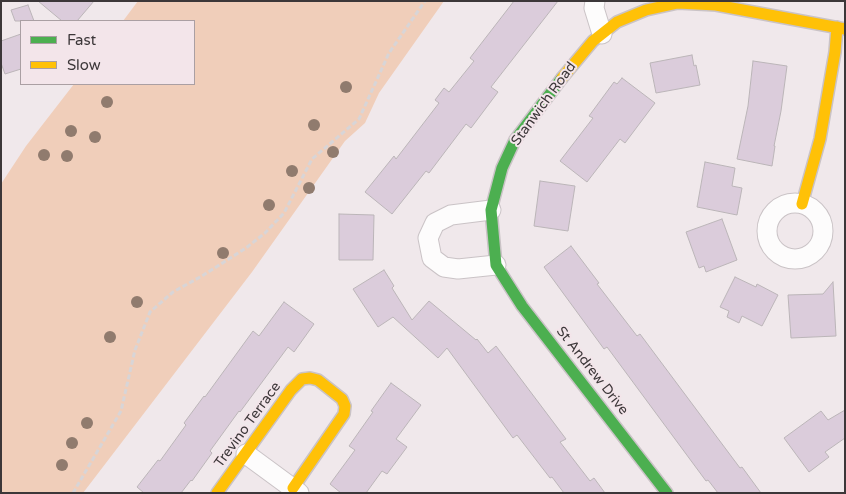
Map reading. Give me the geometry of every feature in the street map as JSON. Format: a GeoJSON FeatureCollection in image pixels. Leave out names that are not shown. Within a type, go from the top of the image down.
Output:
{"type":"FeatureCollection","features":[{"type":"Feature","properties":{"kind":"street"},"geometry":{"type":"LineString","coordinates":[[595,1],[594,8],[602,34]]}},
{"type":"Feature","properties":{"kind":"street","name":"Stanwich Road"},"geometry":{"type":"LineString","coordinates":[[496,265],[491,210],[502,168],[515,140],[571,66],[593,41],[617,22],[646,10],[675,2],[716,5],[841,28]]}},
{"type":"Feature","properties":{"kind":"street"},"geometry":{"type":"LineString","coordinates":[[802,204],[820,139],[841,28]]}},
{"type":"Feature","properties":{"kind":"street"},"geometry":{"type":"LineString","coordinates":[[491,210],[451,215],[435,223],[428,238],[432,258],[444,268],[458,270],[496,265]]}},
{"type":"Feature","properties":{"kind":"street","name":"St Andrew Drive"},"geometry":{"type":"LineString","coordinates":[[496,265],[522,306],[667,493]]}},
{"type":"Feature","properties":{"kind":"street","name":"Trevino Terrace"},"geometry":{"type":"LineString","coordinates":[[217,493],[291,390],[302,379],[310,378],[318,380],[342,399],[345,406],[344,414],[296,490]]}},
{"type":"Feature","properties":{"kind":"street"},"geometry":{"type":"LineString","coordinates":[[246,454],[296,490]]}},
{"type":"Feature","properties":{"kind":"path"},"geometry":{"type":"LineString","coordinates":[[73,493],[121,411],[135,350],[150,312],[174,292],[246,248],[284,213],[312,158],[360,119],[389,53],[425,1]]}},
{"type":"Feature","properties":{"kind":"shaded area"},"geometry":{"type":"Polygon","coordinates":[[[138,1],[444,1],[379,93],[365,123],[345,141],[252,272],[83,493],[1,493],[1,184],[26,146],[73,85],[195,85],[195,20],[124,20],[138,1]]]}},
{"type":"Feature","properties":{"kind":"building"},"geometry":{"type":"Polygon","coordinates":[[[38,1],[94,1],[78,20],[61,20],[38,1]]]}},
{"type":"Feature","properties":{"kind":"building"},"geometry":{"type":"Polygon","coordinates":[[[514,1],[558,1],[491,87],[498,92],[471,128],[466,124],[429,173],[426,171],[392,214],[365,192],[394,156],[396,159],[439,103],[435,100],[444,88],[449,92],[474,61],[470,58],[514,1]]]}},
{"type":"Feature","properties":{"kind":"building"},"geometry":{"type":"Polygon","coordinates":[[[28,5],[34,20],[15,21],[11,10],[28,5]]]}},
{"type":"Feature","properties":{"kind":"building"},"geometry":{"type":"Polygon","coordinates":[[[20,34],[20,69],[5,74],[1,63],[1,41],[20,34]]]}},
{"type":"Feature","properties":{"kind":"building"},"geometry":{"type":"Polygon","coordinates":[[[692,55],[700,85],[656,93],[650,63],[692,55]]]}},
{"type":"Feature","properties":{"kind":"building"},"geometry":{"type":"Polygon","coordinates":[[[753,61],[787,66],[772,166],[737,159],[748,106],[753,61]]]}},
{"type":"Feature","properties":{"kind":"building"},"geometry":{"type":"Polygon","coordinates":[[[622,78],[655,103],[625,143],[620,139],[587,182],[560,161],[593,118],[589,116],[614,82],[617,84],[622,78]]]}},
{"type":"Feature","properties":{"kind":"building"},"geometry":{"type":"Polygon","coordinates":[[[705,162],[735,168],[732,186],[742,188],[737,215],[697,207],[705,162]]]}},
{"type":"Feature","properties":{"kind":"building"},"geometry":{"type":"Polygon","coordinates":[[[540,181],[575,186],[568,231],[534,226],[540,181]]]}},
{"type":"Feature","properties":{"kind":"building"},"geometry":{"type":"Polygon","coordinates":[[[339,214],[374,215],[373,260],[339,260],[339,214]]]}},
{"type":"Feature","properties":{"kind":"building"},"geometry":{"type":"Polygon","coordinates":[[[722,219],[737,260],[706,272],[704,266],[699,268],[686,232],[722,219]]]}},
{"type":"Feature","properties":{"kind":"building"},"geometry":{"type":"Polygon","coordinates":[[[571,246],[599,283],[597,284],[637,336],[640,334],[740,468],[742,467],[761,493],[718,493],[708,480],[706,481],[607,347],[604,349],[544,267],[571,246]]]}},
{"type":"Feature","properties":{"kind":"building"},"geometry":{"type":"Polygon","coordinates":[[[384,270],[394,286],[392,288],[412,320],[429,301],[477,339],[488,353],[496,346],[566,439],[560,442],[590,481],[594,478],[605,493],[564,493],[517,435],[513,438],[447,348],[438,358],[393,317],[378,327],[353,289],[384,270]]]}},
{"type":"Feature","properties":{"kind":"building"},"geometry":{"type":"Polygon","coordinates":[[[735,277],[756,287],[757,284],[778,295],[762,326],[742,316],[739,323],[727,317],[729,311],[720,307],[735,277]]]}},
{"type":"Feature","properties":{"kind":"building"},"geometry":{"type":"Polygon","coordinates":[[[833,282],[836,336],[791,338],[788,295],[823,294],[833,282]]]}},
{"type":"Feature","properties":{"kind":"building"},"geometry":{"type":"Polygon","coordinates":[[[284,302],[314,324],[294,352],[288,347],[210,451],[212,453],[192,481],[181,493],[144,493],[137,487],[158,460],[160,461],[186,425],[184,423],[253,331],[259,336],[284,302]]]}},
{"type":"Feature","properties":{"kind":"building"},"geometry":{"type":"Polygon","coordinates":[[[391,383],[421,405],[396,439],[407,447],[387,474],[382,471],[366,493],[341,493],[330,484],[355,450],[349,446],[391,383]]]}},
{"type":"Feature","properties":{"kind":"building"},"geometry":{"type":"Polygon","coordinates":[[[845,410],[845,438],[825,452],[829,457],[809,472],[784,438],[821,411],[828,420],[845,410]]]}},
{"type":"Feature","properties":{"kind":"traffic: fast"},"geometry":{"type":"LineString","coordinates":[[562,78],[515,140],[502,168],[491,210],[496,265],[522,306],[667,493]]}},
{"type":"Feature","properties":{"kind":"traffic: slow"},"geometry":{"type":"LineString","coordinates":[[562,78],[593,41],[617,22],[646,10],[678,3],[716,5],[845,29]]}},
{"type":"Feature","properties":{"kind":"traffic: slow"},"geometry":{"type":"LineString","coordinates":[[802,204],[820,139],[835,52],[837,27]]}},
{"type":"Feature","properties":{"kind":"traffic: slow"},"geometry":{"type":"LineString","coordinates":[[217,493],[291,390],[302,379],[310,378],[318,380],[342,399],[345,406],[344,414],[293,488]]}}]}
